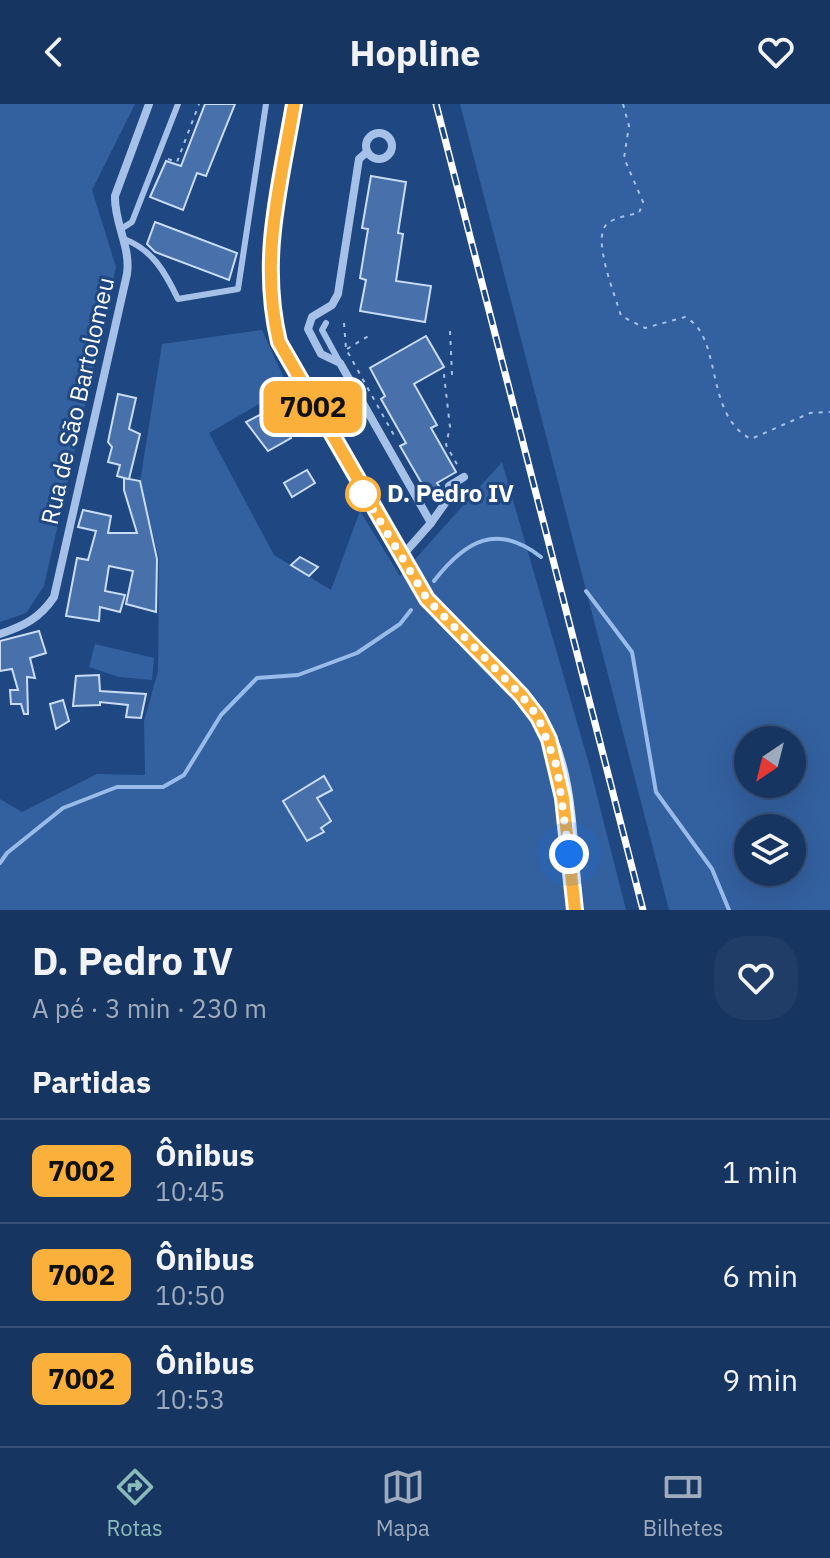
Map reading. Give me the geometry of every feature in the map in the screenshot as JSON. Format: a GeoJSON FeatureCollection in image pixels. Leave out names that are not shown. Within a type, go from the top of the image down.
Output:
{"type":"FeatureCollection","features":[{"type":"Feature","properties":{"kind":"main road"},"geometry":{"type":"LineString","coordinates":[[294,104],[268,258],[271,308],[279,342],[299,382],[427,599],[530,706],[549,739],[557,767],[575,910]]}},
{"type":"Feature","properties":{"kind":"street","name":"Rua de São Bartolomeu"},"geometry":{"type":"LineString","coordinates":[[0,634],[26,625],[45,611],[54,597],[127,274],[115,196],[149,104]]}},
{"type":"Feature","properties":{"kind":"street"},"geometry":{"type":"LineString","coordinates":[[367,152],[359,159],[338,294],[332,305],[312,317],[308,329],[321,354],[338,359],[431,523]]}},
{"type":"Feature","properties":{"kind":"street"},"geometry":{"type":"LineString","coordinates":[[401,558],[453,492],[449,486],[464,477]]}},
{"type":"Feature","properties":{"kind":"lane"},"geometry":{"type":"LineString","coordinates":[[121,229],[132,222],[178,104]]}},
{"type":"Feature","properties":{"kind":"lane"},"geometry":{"type":"LineString","coordinates":[[124,239],[142,246],[164,270],[178,299],[238,289],[266,104]]}},
{"type":"Feature","properties":{"kind":"lane"},"geometry":{"type":"LineString","coordinates":[[326,323],[322,330],[338,359]]}},
{"type":"Feature","properties":{"kind":"path"},"geometry":{"type":"LineString","coordinates":[[165,158],[177,162],[199,104]]}},
{"type":"Feature","properties":{"kind":"path"},"geometry":{"type":"LineString","coordinates":[[623,104],[629,126],[624,158],[643,202],[639,213],[608,222],[601,231],[601,252],[621,316],[645,328],[685,317],[697,323],[705,335],[709,363],[731,424],[751,439],[810,413],[830,412]]}},
{"type":"Feature","properties":{"kind":"path"},"geometry":{"type":"LineString","coordinates":[[344,323],[346,349]]}},
{"type":"Feature","properties":{"kind":"path"},"geometry":{"type":"LineString","coordinates":[[450,331],[452,374],[444,375],[450,427],[446,445],[464,477]]}},
{"type":"Feature","properties":{"kind":"path"},"geometry":{"type":"LineString","coordinates":[[338,359],[346,349],[370,335]]}},
{"type":"Feature","properties":{"kind":"shaded area"},"geometry":{"type":"Polygon","coordinates":[[[0,104],[135,104],[92,190],[116,267],[44,586],[26,613],[0,622],[0,104]]]}},
{"type":"Feature","properties":{"kind":"shaded area"},"geometry":{"type":"Polygon","coordinates":[[[460,104],[830,104],[830,910],[669,910],[460,104]]]}},
{"type":"Feature","properties":{"kind":"shaded area"},"geometry":{"type":"Polygon","coordinates":[[[262,330],[288,387],[209,433],[274,555],[331,590],[360,511],[400,576],[502,462],[589,764],[626,910],[0,910],[0,799],[22,812],[97,774],[145,775],[144,721],[158,671],[159,558],[140,482],[162,344],[262,330]]]}},
{"type":"Feature","properties":{"kind":"shaded area"},"geometry":{"type":"Polygon","coordinates":[[[95,644],[154,658],[152,680],[119,677],[89,667],[95,644]]]}},
{"type":"Feature","properties":{"kind":"building"},"geometry":{"type":"Polygon","coordinates":[[[205,104],[235,104],[206,176],[197,173],[183,210],[150,197],[166,161],[181,166],[205,104]]]}},
{"type":"Feature","properties":{"kind":"building"},"geometry":{"type":"Polygon","coordinates":[[[371,176],[406,182],[398,233],[403,234],[396,281],[431,286],[425,322],[360,311],[366,280],[360,278],[368,229],[362,228],[371,176]]]}},
{"type":"Feature","properties":{"kind":"building"},"geometry":{"type":"Polygon","coordinates":[[[155,222],[237,253],[229,280],[155,252],[147,244],[155,222]]]}},
{"type":"Feature","properties":{"kind":"building"},"geometry":{"type":"Polygon","coordinates":[[[426,336],[444,367],[414,384],[437,425],[431,428],[456,472],[437,483],[441,489],[429,496],[400,446],[406,443],[381,399],[385,396],[370,368],[426,336]]]}},
{"type":"Feature","properties":{"kind":"building"},"geometry":{"type":"Polygon","coordinates":[[[118,394],[136,398],[129,429],[140,434],[129,479],[140,481],[157,559],[156,612],[126,604],[133,571],[109,566],[105,591],[125,595],[120,612],[100,607],[99,621],[66,616],[77,558],[88,560],[96,531],[78,527],[83,510],[111,516],[108,533],[137,533],[124,490],[124,478],[128,479],[117,476],[120,465],[108,462],[112,447],[108,442],[118,394]]]}},
{"type":"Feature","properties":{"kind":"building"},"geometry":{"type":"Polygon","coordinates":[[[275,407],[291,438],[268,451],[246,422],[275,407]]]}},
{"type":"Feature","properties":{"kind":"building"},"geometry":{"type":"Polygon","coordinates":[[[307,470],[315,483],[292,497],[284,483],[307,470]]]}},
{"type":"Feature","properties":{"kind":"building"},"geometry":{"type":"Polygon","coordinates":[[[300,557],[318,567],[309,576],[291,565],[300,557]]]}},
{"type":"Feature","properties":{"kind":"building"},"geometry":{"type":"Polygon","coordinates":[[[39,631],[46,653],[30,658],[35,678],[27,677],[28,714],[24,714],[21,704],[11,704],[10,690],[18,690],[12,669],[0,671],[0,641],[39,631]]]}},
{"type":"Feature","properties":{"kind":"building"},"geometry":{"type":"Polygon","coordinates":[[[99,675],[100,691],[146,694],[141,718],[126,717],[128,705],[100,702],[100,705],[73,706],[76,676],[99,675]]]}},
{"type":"Feature","properties":{"kind":"building"},"geometry":{"type":"Polygon","coordinates":[[[63,700],[69,721],[56,729],[50,704],[63,700]]]}},
{"type":"Feature","properties":{"kind":"building"},"geometry":{"type":"Polygon","coordinates":[[[324,776],[332,790],[317,798],[331,821],[321,828],[324,832],[307,841],[283,801],[324,776]]]}},
{"type":"Feature","properties":{"kind":"waterway"},"geometry":{"type":"LineString","coordinates":[[434,581],[458,555],[483,541],[510,540],[541,557]]}},
{"type":"Feature","properties":{"kind":"waterway"},"geometry":{"type":"LineString","coordinates":[[586,591],[632,652],[656,792],[712,869],[729,910]]}},
{"type":"Feature","properties":{"kind":"waterway"},"geometry":{"type":"LineString","coordinates":[[0,863],[7,853],[63,808],[117,787],[163,787],[184,775],[221,715],[257,678],[298,675],[357,653],[400,624],[411,610]]}},
{"type":"Feature","properties":{"kind":"railway"},"geometry":{"type":"LineString","coordinates":[[436,104],[643,910]]}},
{"type":"Feature","properties":{"kind":"bus line","name":"7002"},"geometry":{"type":"LineString","coordinates":[[294,104],[268,258],[271,308],[279,342],[313,407],[427,599],[456,632],[505,677],[538,717],[549,739],[563,798],[575,910]]}},
{"type":"Feature","properties":{"kind":"place","name":"D. Pedro IV"},"geometry":{"type":"Point","coordinates":[363,494]}},
{"type":"Feature","properties":{"kind":"route"},"geometry":{"type":"LineString","coordinates":[[363,494],[357,483],[427,599],[456,632],[505,677],[538,717],[549,739],[557,767],[569,854]]}}]}
